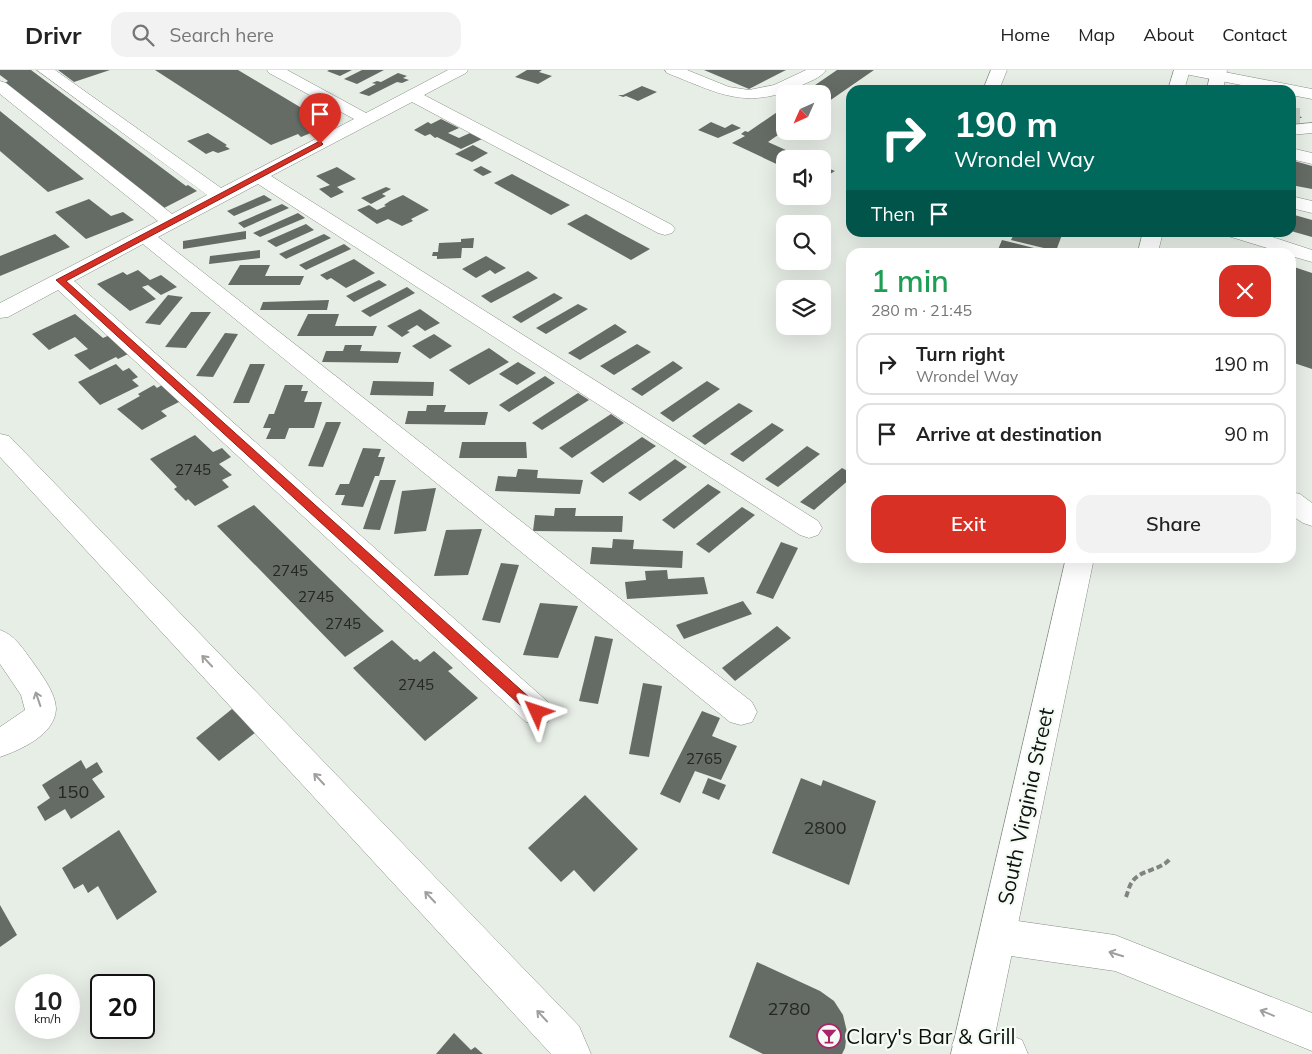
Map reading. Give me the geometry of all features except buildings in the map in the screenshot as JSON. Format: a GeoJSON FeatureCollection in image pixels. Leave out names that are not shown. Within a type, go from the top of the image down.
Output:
{"type":"FeatureCollection","features":[{"type":"Feature","properties":{"kind":"street"},"geometry":{"type":"LineString","coordinates":[[46,70],[220,196]]}},
{"type":"Feature","properties":{"kind":"street"},"geometry":{"type":"LineString","coordinates":[[275,70],[366,119]]}},
{"type":"Feature","properties":{"kind":"street"},"geometry":{"type":"LineString","coordinates":[[673,70],[737,94],[761,93],[791,85],[818,70]]}},
{"type":"Feature","properties":{"kind":"street"},"geometry":{"type":"LineString","coordinates":[[993,85],[999,70]]}},
{"type":"Feature","properties":{"kind":"street"},"geometry":{"type":"LineString","coordinates":[[1178,85],[1182,70]]}},
{"type":"Feature","properties":{"kind":"street"},"geometry":{"type":"LineString","coordinates":[[1195,71],[1218,78],[1259,85]]}},
{"type":"Feature","properties":{"kind":"street"},"geometry":{"type":"LineString","coordinates":[[0,312],[411,96],[447,72]]}},
{"type":"Feature","properties":{"kind":"street"},"geometry":{"type":"LineString","coordinates":[[0,86],[171,222]]}},
{"type":"Feature","properties":{"kind":"street"},"geometry":{"type":"LineString","coordinates":[[1296,91],[1312,94]]}},
{"type":"Feature","properties":{"kind":"street"},"geometry":{"type":"LineString","coordinates":[[411,96],[665,229]]}},
{"type":"Feature","properties":{"kind":"street"},"geometry":{"type":"LineString","coordinates":[[110,102],[185,159],[236,188]]}},
{"type":"Feature","properties":{"kind":"street"},"geometry":{"type":"LineString","coordinates":[[1296,154],[1312,159]]}},
{"type":"Feature","properties":{"kind":"street"},"geometry":{"type":"LineString","coordinates":[[258,176],[809,528]]}},
{"type":"Feature","properties":{"kind":"street"},"geometry":{"type":"LineString","coordinates":[[1296,203],[1312,207]]}},
{"type":"Feature","properties":{"kind":"street"},"geometry":{"type":"LineString","coordinates":[[145,236],[741,712]]}},
{"type":"Feature","properties":{"kind":"street"},"geometry":{"type":"LineString","coordinates":[[1251,237],[1286,248]]}},
{"type":"Feature","properties":{"kind":"street"},"geometry":{"type":"LineString","coordinates":[[1296,251],[1312,256]]}},
{"type":"Feature","properties":{"kind":"street"},"geometry":{"type":"LineString","coordinates":[[60,280],[537,712]]}},
{"type":"Feature","properties":{"kind":"street"},"geometry":{"type":"LineString","coordinates":[[0,442],[565,1040],[571,1054]]}},
{"type":"Feature","properties":{"kind":"street","name":"South Virginia Street"},"geometry":{"type":"LineString","coordinates":[[984,1051],[997,936],[1079,563]]}},
{"type":"Feature","properties":{"kind":"street"},"geometry":{"type":"LineString","coordinates":[[0,642],[39,696],[41,710],[38,718],[0,743]]}},
{"type":"Feature","properties":{"kind":"street"},"geometry":{"type":"LineString","coordinates":[[997,936],[1115,953],[1312,1032]]}},
{"type":"Feature","properties":{"kind":"path"},"geometry":{"type":"LineString","coordinates":[[1126,897],[1132,882],[1140,875],[1164,868],[1170,859]]}},
{"type":"Feature","properties":{"kind":"place","name":"Clary's Bar & Grill"},"geometry":{"type":"Point","coordinates":[829,1036]}},
{"type":"Feature","properties":{"kind":"route"},"geometry":{"type":"LineString","coordinates":[[320,144],[60,280],[537,712]]}}]}
